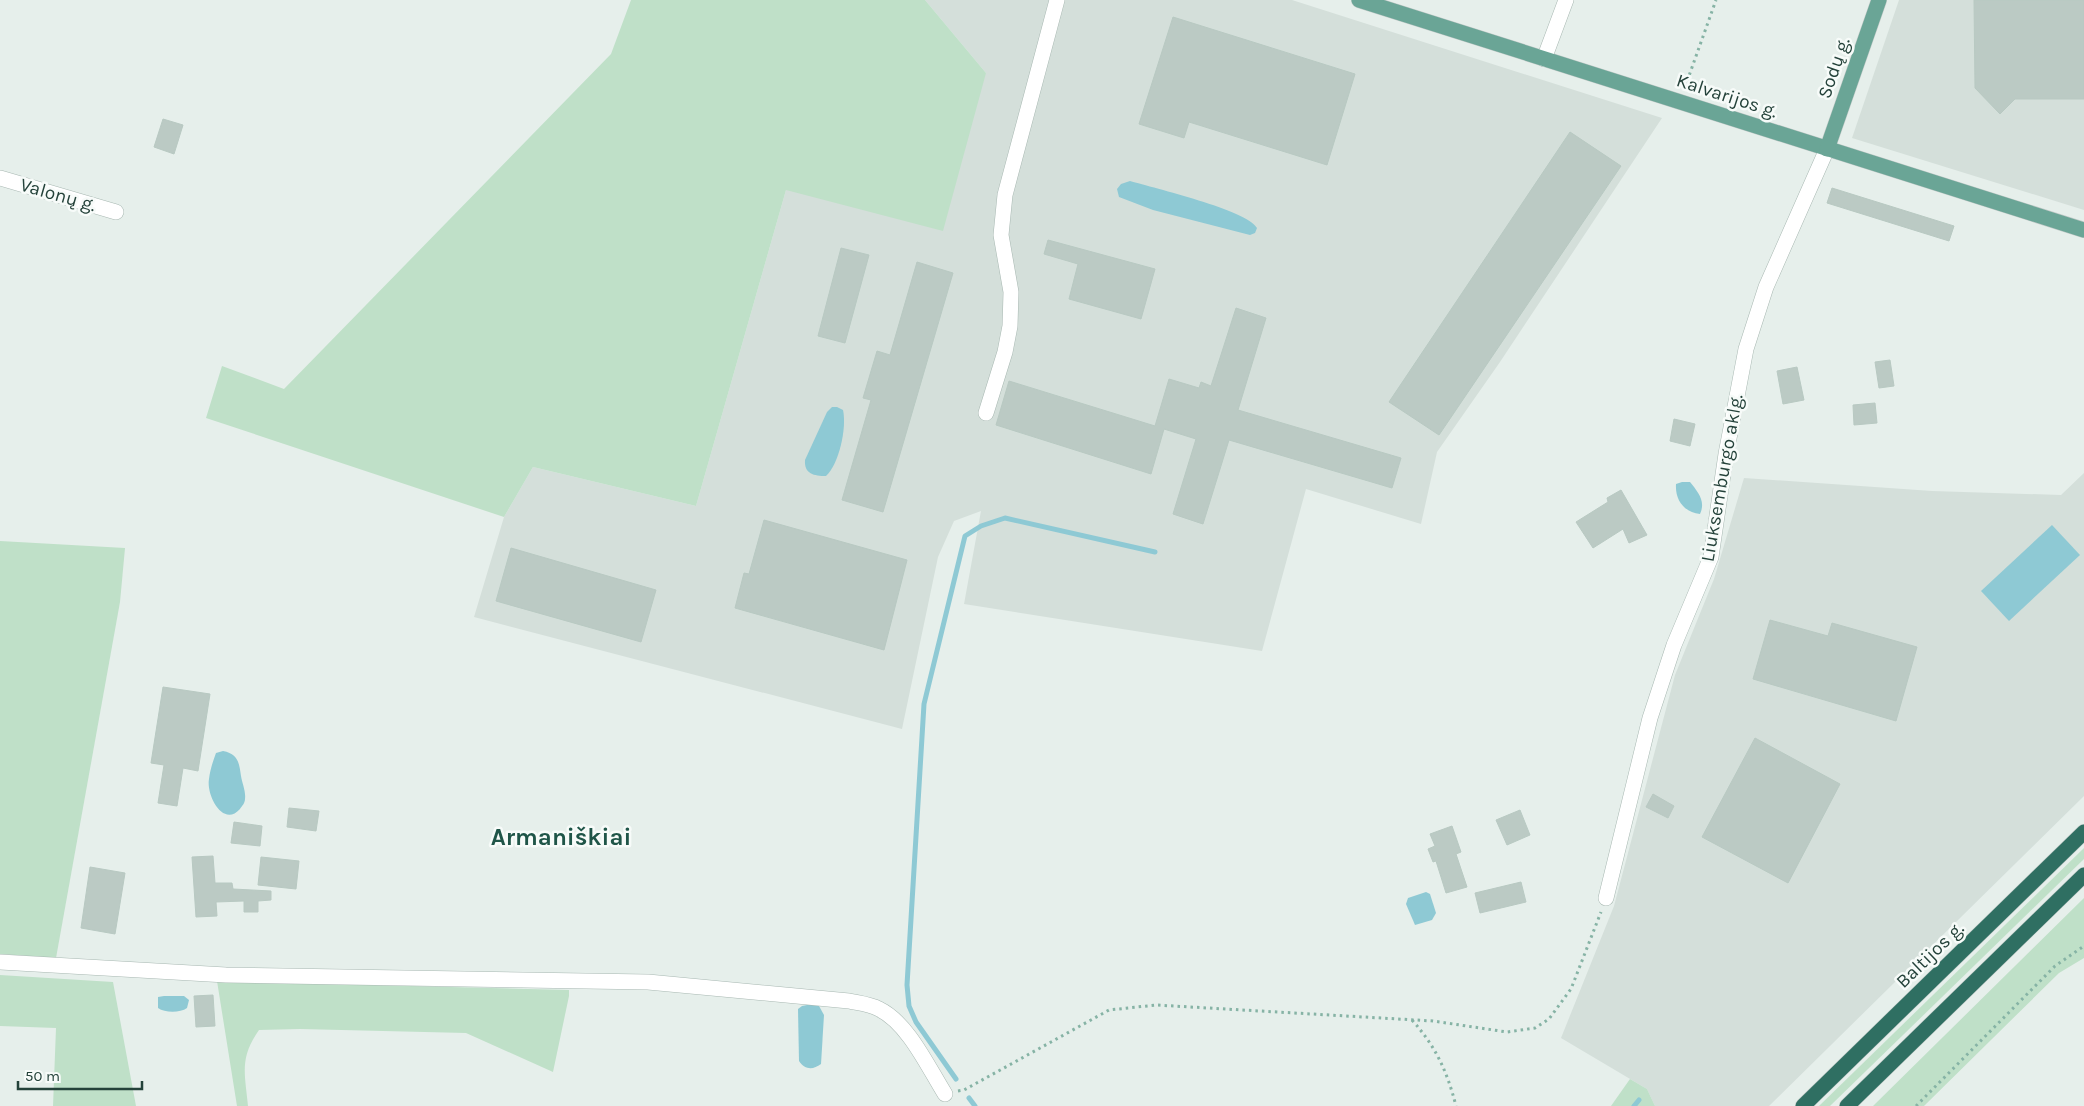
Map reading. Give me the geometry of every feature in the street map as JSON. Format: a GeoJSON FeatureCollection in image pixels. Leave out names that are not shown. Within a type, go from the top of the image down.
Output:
{"type":"FeatureCollection","features":[{"type":"Feature","properties":{"kind":"highway","name":"Baltijos g."},"geometry":{"type":"LineString","coordinates":[[1803,1106],[2084,832]]}},
{"type":"Feature","properties":{"kind":"highway"},"geometry":{"type":"LineString","coordinates":[[1847,1106],[2084,875]]}},
{"type":"Feature","properties":{"kind":"main road","name":"Kalvarijos g."},"geometry":{"type":"LineString","coordinates":[[1359,0],[2084,230]]}},
{"type":"Feature","properties":{"kind":"main road","name":"Sodų g."},"geometry":{"type":"LineString","coordinates":[[1827,149],[1879,0]]}},
{"type":"Feature","properties":{"kind":"street"},"geometry":{"type":"LineString","coordinates":[[986,413],[1005,352],[1010,326],[1011,292],[1001,235],[1005,195],[1057,0]]}},
{"type":"Feature","properties":{"kind":"street"},"geometry":{"type":"LineString","coordinates":[[1544,59],[1566,0]]}},
{"type":"Feature","properties":{"kind":"street","name":"Liuksemburgo aklg."},"geometry":{"type":"LineString","coordinates":[[1606,898],[1650,718],[1674,645],[1711,557],[1726,454],[1746,349],[1766,287],[1827,149]]}},
{"type":"Feature","properties":{"kind":"street","name":"Valonų g."},"geometry":{"type":"LineString","coordinates":[[0,178],[116,212]]}},
{"type":"Feature","properties":{"kind":"street"},"geometry":{"type":"LineString","coordinates":[[0,962],[226,975],[648,982],[849,1001],[878,1008],[896,1021],[912,1041],[945,1094]]}},
{"type":"Feature","properties":{"kind":"path"},"geometry":{"type":"LineString","coordinates":[[1680,102],[1716,0]]}},
{"type":"Feature","properties":{"kind":"path"},"geometry":{"type":"LineString","coordinates":[[945,1094],[964,1090],[1109,1010],[1156,1005],[1432,1021],[1507,1032],[1535,1028],[1548,1020],[1571,989],[1606,898]]}},
{"type":"Feature","properties":{"kind":"path"},"geometry":{"type":"LineString","coordinates":[[1916,1106],[2055,966],[2084,946]]}},
{"type":"Feature","properties":{"kind":"path"},"geometry":{"type":"LineString","coordinates":[[1411,1020],[1438,1055],[1451,1085],[1456,1106]]}},
{"type":"Feature","properties":{"kind":"shaded area"},"geometry":{"type":"Polygon","coordinates":[[[925,0],[1292,0],[1662,118],[1500,362],[1437,452],[1421,524],[1306,489],[1262,651],[964,604],[981,511],[954,521],[938,557],[902,729],[474,617],[504,517],[533,467],[696,506],[786,190],[986,73],[925,0]]]}},
{"type":"Feature","properties":{"kind":"shaded area"},"geometry":{"type":"Polygon","coordinates":[[[1899,0],[2084,0],[2084,210],[1852,138],[1899,0]]]}},
{"type":"Feature","properties":{"kind":"shaded area"},"geometry":{"type":"Polygon","coordinates":[[[2084,473],[2084,796],[1769,1106],[1655,1106],[1647,1089],[1561,1038],[1614,906],[1675,675],[1714,579],[1744,478],[1932,491],[2061,495],[2084,473]]]}},
{"type":"Feature","properties":{"kind":"green space"},"geometry":{"type":"Polygon","coordinates":[[[631,0],[925,0],[986,73],[943,231],[786,190],[696,506],[533,467],[504,517],[206,418],[222,366],[284,389],[611,54],[631,0]]]}},
{"type":"Feature","properties":{"kind":"green space"},"geometry":{"type":"Polygon","coordinates":[[[0,541],[125,548],[120,602],[56,958],[0,954],[0,541]]]}},
{"type":"Feature","properties":{"kind":"green space"},"geometry":{"type":"Polygon","coordinates":[[[2084,848],[2084,859],[1830,1106],[1819,1106],[2084,848]]]}},
{"type":"Feature","properties":{"kind":"green space"},"geometry":{"type":"Polygon","coordinates":[[[2084,898],[2084,958],[2059,973],[1924,1106],[1873,1106],[2084,898]]]}},
{"type":"Feature","properties":{"kind":"green space"},"geometry":{"type":"Polygon","coordinates":[[[0,975],[113,982],[136,1106],[53,1106],[56,1028],[0,1026],[0,975]]]}},
{"type":"Feature","properties":{"kind":"green space"},"geometry":{"type":"Polygon","coordinates":[[[217,981],[569,990],[569,996],[553,1072],[466,1033],[300,1029],[259,1030],[248,1049],[246,1058],[245,1075],[248,1106],[237,1106],[217,981]]]}},
{"type":"Feature","properties":{"kind":"green space"},"geometry":{"type":"Polygon","coordinates":[[[1630,1079],[1647,1089],[1655,1106],[1611,1106],[1630,1079]]]}},
{"type":"Feature","properties":{"kind":"water"},"geometry":{"type":"Polygon","coordinates":[[[1130,181],[1219,207],[1250,221],[1257,228],[1255,233],[1250,235],[1153,210],[1119,197],[1117,189],[1121,184],[1130,181]]]}},
{"type":"Feature","properties":{"kind":"water"},"geometry":{"type":"Polygon","coordinates":[[[832,407],[843,410],[844,426],[841,445],[835,463],[826,476],[814,475],[806,468],[805,460],[827,412],[832,407]]]}},
{"type":"Feature","properties":{"kind":"water"},"geometry":{"type":"Polygon","coordinates":[[[1690,482],[1698,493],[1702,501],[1700,514],[1689,511],[1679,500],[1676,484],[1690,482]]]}},
{"type":"Feature","properties":{"kind":"water"},"geometry":{"type":"Polygon","coordinates":[[[2052,525],[2080,555],[2009,621],[1981,591],[2052,525]]]}},
{"type":"Feature","properties":{"kind":"water"},"geometry":{"type":"Polygon","coordinates":[[[223,751],[232,754],[237,759],[245,796],[240,809],[234,814],[228,815],[222,812],[213,801],[209,786],[210,772],[216,753],[223,751]]]}},
{"type":"Feature","properties":{"kind":"water"},"geometry":{"type":"Polygon","coordinates":[[[1426,892],[1430,894],[1436,913],[1432,920],[1415,925],[1406,904],[1408,898],[1426,892]]]}},
{"type":"Feature","properties":{"kind":"water"},"geometry":{"type":"Polygon","coordinates":[[[184,996],[189,1000],[187,1008],[177,1012],[161,1010],[158,1008],[158,997],[184,996]]]}},
{"type":"Feature","properties":{"kind":"water"},"geometry":{"type":"Polygon","coordinates":[[[812,1004],[819,1006],[824,1015],[821,1064],[809,1068],[799,1061],[798,1009],[812,1004]]]}},
{"type":"Feature","properties":{"kind":"building"},"geometry":{"type":"Polygon","coordinates":[[[1974,0],[2084,0],[2084,99],[2015,99],[2000,114],[1975,88],[1974,0]]]}},
{"type":"Feature","properties":{"kind":"building"},"geometry":{"type":"Polygon","coordinates":[[[1173,17],[1355,74],[1327,165],[1189,122],[1184,138],[1139,124],[1173,17]]]}},
{"type":"Feature","properties":{"kind":"building"},"geometry":{"type":"Polygon","coordinates":[[[163,119],[183,125],[174,154],[154,147],[163,119]]]}},
{"type":"Feature","properties":{"kind":"building"},"geometry":{"type":"Polygon","coordinates":[[[1570,132],[1621,166],[1439,435],[1389,402],[1570,132]]]}},
{"type":"Feature","properties":{"kind":"building"},"geometry":{"type":"Polygon","coordinates":[[[1832,188],[1954,226],[1949,241],[1827,203],[1832,188]]]}},
{"type":"Feature","properties":{"kind":"building"},"geometry":{"type":"Polygon","coordinates":[[[1048,240],[1155,269],[1141,319],[1069,299],[1078,264],[1044,254],[1048,240]]]}},
{"type":"Feature","properties":{"kind":"building"},"geometry":{"type":"Polygon","coordinates":[[[841,248],[869,255],[845,343],[818,336],[841,248]]]}},
{"type":"Feature","properties":{"kind":"building"},"geometry":{"type":"Polygon","coordinates":[[[917,262],[953,273],[883,512],[842,500],[871,400],[863,398],[877,351],[890,355],[917,262]]]}},
{"type":"Feature","properties":{"kind":"building"},"geometry":{"type":"Polygon","coordinates":[[[1236,308],[1266,318],[1238,410],[1401,458],[1392,488],[1229,440],[1203,524],[1173,514],[1196,439],[1164,429],[1151,474],[996,425],[1009,381],[1155,426],[1169,379],[1199,388],[1201,382],[1211,386],[1236,308]]]}},
{"type":"Feature","properties":{"kind":"building"},"geometry":{"type":"Polygon","coordinates":[[[1890,360],[1894,386],[1879,388],[1875,362],[1890,360]]]}},
{"type":"Feature","properties":{"kind":"building"},"geometry":{"type":"Polygon","coordinates":[[[1797,367],[1804,400],[1783,404],[1777,371],[1797,367]]]}},
{"type":"Feature","properties":{"kind":"building"},"geometry":{"type":"Polygon","coordinates":[[[1875,403],[1877,423],[1854,425],[1853,405],[1875,403]]]}},
{"type":"Feature","properties":{"kind":"building"},"geometry":{"type":"Polygon","coordinates":[[[1674,419],[1695,424],[1690,446],[1670,441],[1674,419]]]}},
{"type":"Feature","properties":{"kind":"building"},"geometry":{"type":"Polygon","coordinates":[[[1621,490],[1647,535],[1629,543],[1623,529],[1593,548],[1576,522],[1608,502],[1607,498],[1621,490]]]}},
{"type":"Feature","properties":{"kind":"building"},"geometry":{"type":"Polygon","coordinates":[[[764,520],[907,560],[884,650],[735,608],[744,573],[749,574],[764,520]]]}},
{"type":"Feature","properties":{"kind":"building"},"geometry":{"type":"Polygon","coordinates":[[[511,548],[656,590],[641,642],[496,601],[511,548]]]}},
{"type":"Feature","properties":{"kind":"building"},"geometry":{"type":"Polygon","coordinates":[[[1770,620],[1828,636],[1832,623],[1917,647],[1896,721],[1753,679],[1770,620]]]}},
{"type":"Feature","properties":{"kind":"building"},"geometry":{"type":"Polygon","coordinates":[[[163,687],[210,694],[198,771],[183,768],[177,806],[158,803],[164,765],[151,763],[163,687]]]}},
{"type":"Feature","properties":{"kind":"building"},"geometry":{"type":"Polygon","coordinates":[[[1755,738],[1840,784],[1788,883],[1702,837],[1755,738]]]}},
{"type":"Feature","properties":{"kind":"building"},"geometry":{"type":"Polygon","coordinates":[[[1653,794],[1674,806],[1668,818],[1646,807],[1653,794]]]}},
{"type":"Feature","properties":{"kind":"building"},"geometry":{"type":"Polygon","coordinates":[[[289,808],[319,811],[316,831],[287,827],[289,808]]]}},
{"type":"Feature","properties":{"kind":"building"},"geometry":{"type":"Polygon","coordinates":[[[1520,810],[1530,835],[1507,845],[1496,820],[1520,810]]]}},
{"type":"Feature","properties":{"kind":"building"},"geometry":{"type":"Polygon","coordinates":[[[234,822],[262,826],[260,846],[231,843],[234,822]]]}},
{"type":"Feature","properties":{"kind":"building"},"geometry":{"type":"Polygon","coordinates":[[[1452,826],[1461,852],[1456,854],[1467,887],[1446,893],[1436,861],[1433,862],[1428,849],[1435,846],[1430,834],[1452,826]]]}},
{"type":"Feature","properties":{"kind":"building"},"geometry":{"type":"Polygon","coordinates":[[[213,856],[215,883],[232,883],[233,889],[271,891],[271,900],[258,901],[258,912],[244,912],[244,901],[216,902],[217,916],[196,917],[192,857],[213,856]]]}},
{"type":"Feature","properties":{"kind":"building"},"geometry":{"type":"Polygon","coordinates":[[[261,857],[299,861],[296,889],[258,885],[261,857]]]}},
{"type":"Feature","properties":{"kind":"building"},"geometry":{"type":"Polygon","coordinates":[[[90,867],[125,873],[115,934],[81,928],[90,867]]]}},
{"type":"Feature","properties":{"kind":"building"},"geometry":{"type":"Polygon","coordinates":[[[1521,882],[1526,902],[1480,913],[1475,893],[1521,882]]]}},
{"type":"Feature","properties":{"kind":"building"},"geometry":{"type":"Polygon","coordinates":[[[213,995],[215,1026],[196,1027],[194,996],[213,995]]]}},
{"type":"Feature","properties":{"kind":"waterway"},"geometry":{"type":"LineString","coordinates":[[956,1079],[916,1022],[909,1006],[907,985],[924,704],[965,536],[981,526],[1005,518],[1155,552]]}},
{"type":"Feature","properties":{"kind":"waterway"},"geometry":{"type":"LineString","coordinates":[[969,1098],[975,1106]]}},
{"type":"Feature","properties":{"kind":"waterway"},"geometry":{"type":"LineString","coordinates":[[1634,1106],[1639,1100]]}},
{"type":"Feature","properties":{"kind":"district","name":"Armaniškiai"},"geometry":{"type":"Point","coordinates":[561,837]}}]}
